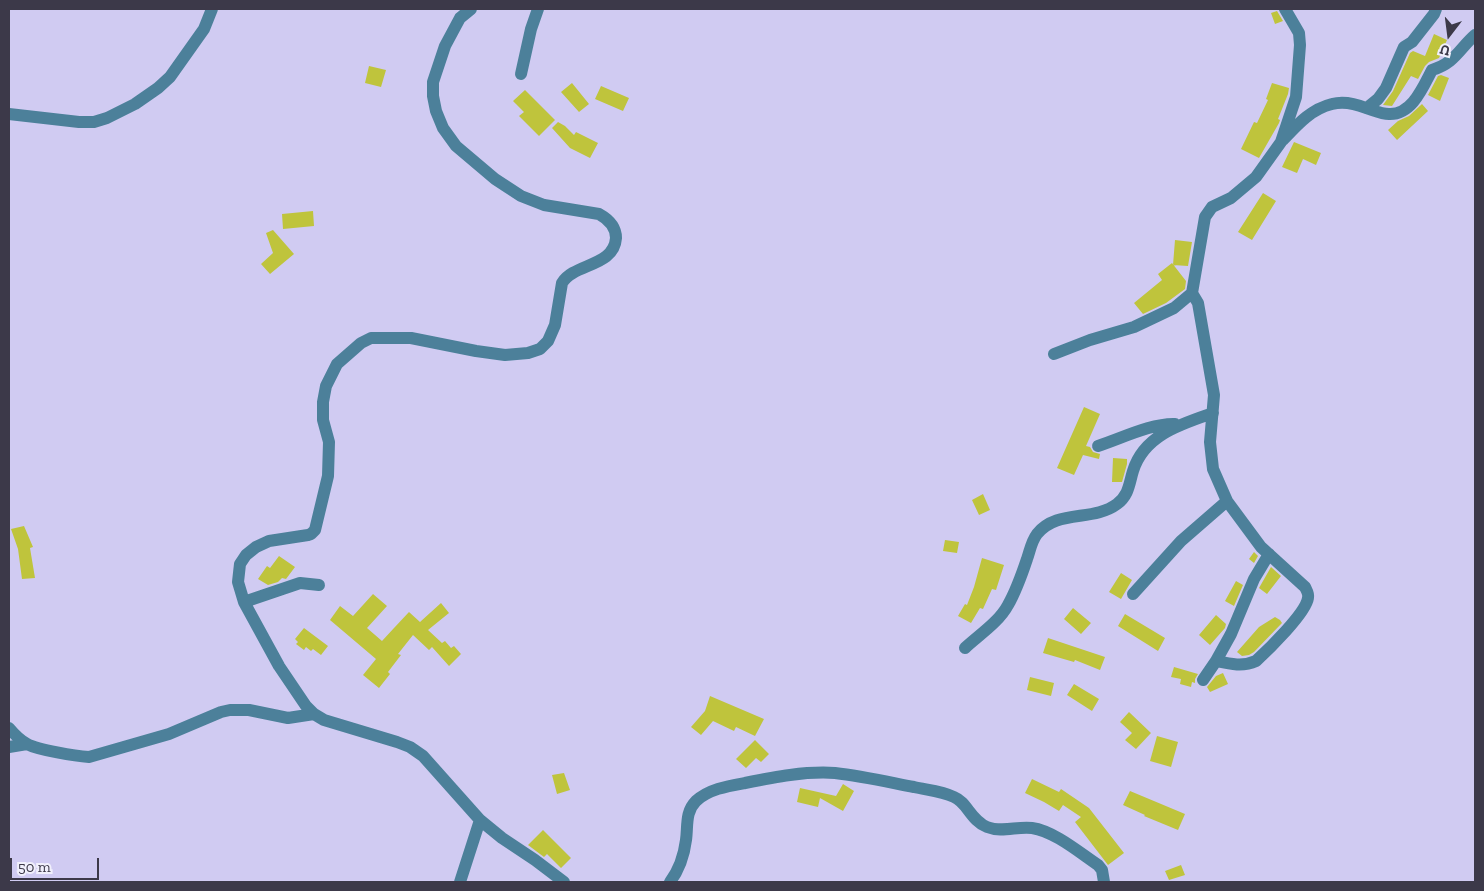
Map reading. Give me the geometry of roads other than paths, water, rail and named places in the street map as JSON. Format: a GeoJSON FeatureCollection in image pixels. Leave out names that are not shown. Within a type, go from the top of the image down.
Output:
{"type":"FeatureCollection","features":[{"type":"Feature","properties":{"kind":"street"},"geometry":{"type":"LineString","coordinates":[[9,114],[94,122],[107,118],[135,104],[170,77],[204,29],[212,9]]}},
{"type":"Feature","properties":{"kind":"street"},"geometry":{"type":"LineString","coordinates":[[471,9],[460,18],[445,46],[433,82],[436,111],[443,128],[456,146],[495,179],[520,196],[544,205],[599,214],[606,218],[614,228],[616,234],[615,244],[610,252],[597,262],[565,278],[562,284],[555,325],[548,341],[540,349],[528,353],[505,355],[411,338],[371,338],[361,343],[337,364],[326,386],[323,402],[323,420],[329,442],[328,476],[315,530],[312,534],[308,535],[269,541],[246,555],[240,564],[238,582],[244,602],[279,666],[306,706],[314,714],[324,720],[410,747],[433,766],[480,820],[564,882]]}},
{"type":"Feature","properties":{"kind":"street"},"geometry":{"type":"LineString","coordinates":[[521,74],[531,29],[538,9]]}},
{"type":"Feature","properties":{"kind":"street"},"geometry":{"type":"LineString","coordinates":[[1281,142],[1296,97],[1300,45],[1299,33],[1284,9]]}},
{"type":"Feature","properties":{"kind":"street"},"geometry":{"type":"LineString","coordinates":[[1367,108],[1378,99],[1386,88],[1404,47],[1412,42],[1436,9]]}},
{"type":"Feature","properties":{"kind":"street"},"geometry":{"type":"LineString","coordinates":[[1216,661],[1241,665],[1250,664],[1256,660],[1299,616],[1306,605],[1308,593],[1305,587],[1261,547],[1227,502],[1214,469],[1210,442],[1214,395],[1198,303],[1192,292],[1205,217],[1212,207],[1232,198],[1256,177],[1281,142],[1302,121],[1319,108],[1334,103],[1357,104],[1389,114],[1403,110],[1417,98],[1432,70],[1440,68],[1456,57],[1475,35]]}},
{"type":"Feature","properties":{"kind":"street"},"geometry":{"type":"LineString","coordinates":[[1054,354],[1090,340],[1134,328],[1174,308],[1192,292]]}},
{"type":"Feature","properties":{"kind":"street"},"geometry":{"type":"LineString","coordinates":[[965,648],[1008,605],[1035,536],[1039,532],[1053,521],[1064,517],[1094,513],[1117,504],[1126,496],[1136,464],[1147,445],[1182,424],[1213,413]]}},
{"type":"Feature","properties":{"kind":"street"},"geometry":{"type":"LineString","coordinates":[[1098,446],[1164,425],[1182,424]]}},
{"type":"Feature","properties":{"kind":"street"},"geometry":{"type":"LineString","coordinates":[[1133,594],[1181,541],[1227,502]]}},
{"type":"Feature","properties":{"kind":"street"},"geometry":{"type":"LineString","coordinates":[[1203,680],[1231,634],[1254,580],[1269,554]]}},
{"type":"Feature","properties":{"kind":"street"},"geometry":{"type":"LineString","coordinates":[[244,602],[300,583],[319,585]]}},
{"type":"Feature","properties":{"kind":"street"},"geometry":{"type":"LineString","coordinates":[[9,728],[27,744],[34,747],[73,755],[89,756],[163,736],[230,710],[249,710],[288,718],[314,714]]}},
{"type":"Feature","properties":{"kind":"street"},"geometry":{"type":"LineString","coordinates":[[9,747],[27,744]]}},
{"type":"Feature","properties":{"kind":"street"},"geometry":{"type":"LineString","coordinates":[[670,882],[682,860],[690,810],[695,802],[706,793],[788,774],[811,773],[834,773],[877,779],[954,796],[976,820],[988,828],[1005,830],[1031,828],[1055,837],[1100,867],[1104,882]]}},
{"type":"Feature","properties":{"kind":"street"},"geometry":{"type":"LineString","coordinates":[[460,882],[480,820]]}}]}
